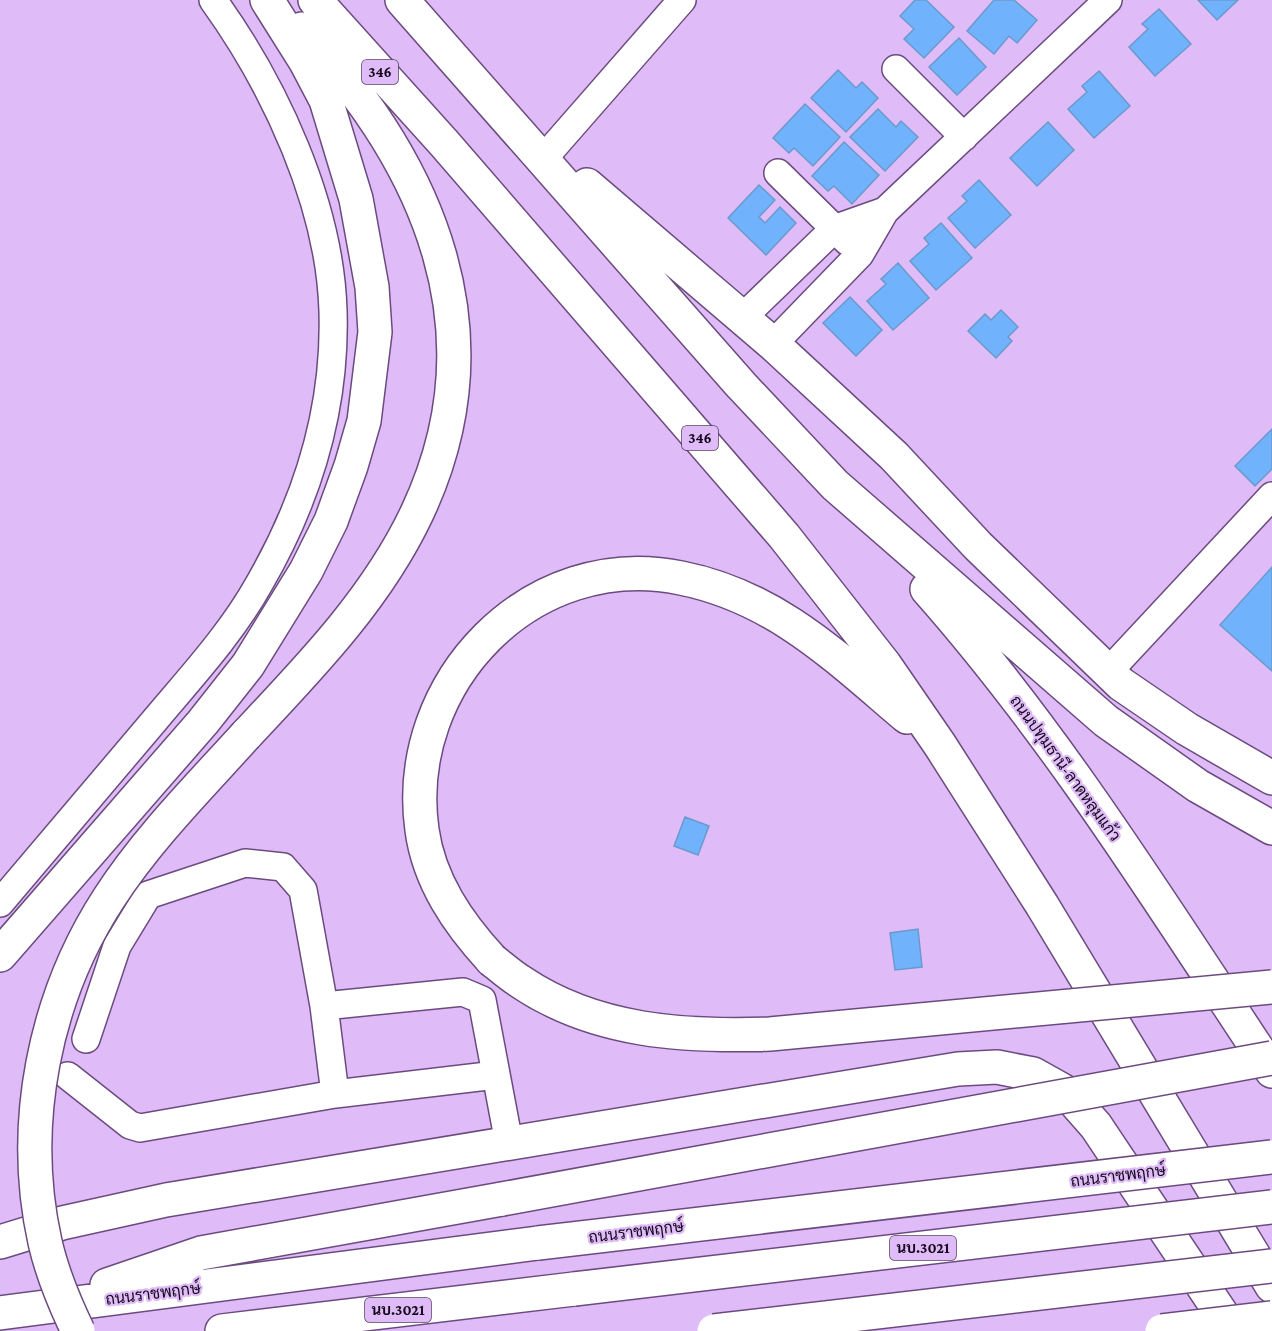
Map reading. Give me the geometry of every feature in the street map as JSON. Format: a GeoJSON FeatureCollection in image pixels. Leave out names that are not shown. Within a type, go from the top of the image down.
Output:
{"type":"FeatureCollection","features":[{"type":"Feature","properties":{"kind":"main road"},"geometry":{"type":"LineString","coordinates":[[0,955],[203,722],[248,665],[306,571],[331,521],[364,421],[375,332],[372,287],[356,199],[326,100],[306,62],[267,0]]}},
{"type":"Feature","properties":{"kind":"main road"},"geometry":{"type":"LineString","coordinates":[[78,1331],[66,1306],[50,1261],[37,1200],[34,1172],[37,1111],[45,1053],[51,1025],[69,976],[81,948],[108,899],[126,874],[165,825],[334,640],[375,584],[412,523],[433,475],[446,436],[453,395],[455,362],[448,286],[439,249],[423,206],[375,119],[333,63],[275,0]]}},
{"type":"Feature","properties":{"kind":"main road","name":"346"},"geometry":{"type":"LineString","coordinates":[[315,0],[444,143],[784,536],[885,665],[940,745]]}},
{"type":"Feature","properties":{"kind":"main road"},"geometry":{"type":"LineString","coordinates":[[402,0],[514,126],[545,156],[774,344],[894,456],[978,546],[1121,684],[1187,729],[1272,778]]}},
{"type":"Feature","properties":{"kind":"main road"},"geometry":{"type":"LineString","coordinates":[[545,156],[741,385],[835,485],[1106,721],[1198,786],[1272,828]]}},
{"type":"Feature","properties":{"kind":"main road","name":"ถนนปทุมธานี-ลาดหลุมแก้ว"},"geometry":{"type":"LineString","coordinates":[[835,485],[954,620],[1032,719],[1081,785],[1272,1071]]}},
{"type":"Feature","properties":{"kind":"main road"},"geometry":{"type":"LineString","coordinates":[[1272,987],[780,1033],[702,1035],[641,1029],[592,1017],[547,998],[492,960],[468,933],[439,886],[422,832],[419,808],[420,782],[428,737],[440,706],[459,670],[491,632],[531,602],[571,585],[591,579],[644,573],[682,578],[743,597],[770,609],[815,640],[940,745],[1042,906],[1272,1286]]}},
{"type":"Feature","properties":{"kind":"main road"},"geometry":{"type":"LineString","coordinates":[[34,1309],[201,1253],[1272,1058]]}},
{"type":"Feature","properties":{"kind":"main road"},"geometry":{"type":"LineString","coordinates":[[0,1242],[62,1223],[156,1202],[958,1069],[997,1067],[1033,1074],[1066,1093],[1096,1126],[1233,1331]]}},
{"type":"Feature","properties":{"kind":"main road","name":"ถนนราชพฤกษ์"},"geometry":{"type":"LineString","coordinates":[[0,1313],[538,1243],[1272,1157]]}},
{"type":"Feature","properties":{"kind":"main road","name":"นบ.3021"},"geometry":{"type":"LineString","coordinates":[[222,1331],[1272,1207]]}},
{"type":"Feature","properties":{"kind":"main road"},"geometry":{"type":"LineString","coordinates":[[714,1331],[1272,1266]]}},
{"type":"Feature","properties":{"kind":"main road"},"geometry":{"type":"LineString","coordinates":[[1162,1331],[1272,1318]]}},
{"type":"Feature","properties":{"kind":"street"},"geometry":{"type":"LineString","coordinates":[[0,903],[226,635],[259,585],[288,529],[311,472],[324,420],[332,360],[333,310],[327,255],[313,200],[291,136],[264,80],[213,0]]}},
{"type":"Feature","properties":{"kind":"street"},"geometry":{"type":"LineString","coordinates":[[545,156],[682,0]]}},
{"type":"Feature","properties":{"kind":"street"},"geometry":{"type":"LineString","coordinates":[[774,344],[860,254],[885,211],[964,137],[1091,5]]}},
{"type":"Feature","properties":{"kind":"street"},"geometry":{"type":"LineString","coordinates":[[896,69],[964,137]]}},
{"type":"Feature","properties":{"kind":"street"},"geometry":{"type":"LineString","coordinates":[[778,173],[860,254]]}},
{"type":"Feature","properties":{"kind":"street"},"geometry":{"type":"LineString","coordinates":[[743,317],[834,229],[885,211]]}},
{"type":"Feature","properties":{"kind":"street"},"geometry":{"type":"LineString","coordinates":[[1108,672],[1272,495]]}},
{"type":"Feature","properties":{"kind":"street"},"geometry":{"type":"LineString","coordinates":[[1244,525],[1272,517]]}},
{"type":"Feature","properties":{"kind":"street"},"geometry":{"type":"LineString","coordinates":[[86,1039],[117,946],[148,895],[245,863],[283,867],[303,890],[324,1006],[335,1094]]}},
{"type":"Feature","properties":{"kind":"street"},"geometry":{"type":"LineString","coordinates":[[324,1006],[463,992],[482,1000],[509,1143]]}},
{"type":"Feature","properties":{"kind":"street"},"geometry":{"type":"LineString","coordinates":[[68,1076],[129,1125],[140,1128],[335,1094],[496,1075]]}},
{"type":"Feature","properties":{"kind":"building"},"geometry":{"type":"Polygon","coordinates":[[[915,0],[926,0],[954,27],[924,58],[904,39],[914,29],[900,16],[915,0]]]}},
{"type":"Feature","properties":{"kind":"building"},"geometry":{"type":"Polygon","coordinates":[[[994,0],[1014,0],[1037,20],[1017,43],[1009,36],[994,54],[967,31],[994,0]]]}},
{"type":"Feature","properties":{"kind":"building"},"geometry":{"type":"Polygon","coordinates":[[[1198,0],[1238,0],[1217,20],[1198,0]]]}},
{"type":"Feature","properties":{"kind":"building"},"geometry":{"type":"Polygon","coordinates":[[[1159,9],[1191,44],[1155,76],[1129,47],[1148,29],[1142,24],[1159,9]]]}},
{"type":"Feature","properties":{"kind":"building"},"geometry":{"type":"Polygon","coordinates":[[[959,38],[986,67],[957,95],[929,67],[959,38]]]}},
{"type":"Feature","properties":{"kind":"building"},"geometry":{"type":"Polygon","coordinates":[[[838,70],[856,88],[862,82],[878,98],[846,132],[811,98],[838,70]]]}},
{"type":"Feature","properties":{"kind":"building"},"geometry":{"type":"Polygon","coordinates":[[[1099,71],[1130,106],[1094,138],[1068,109],[1087,92],[1082,86],[1099,71]]]}},
{"type":"Feature","properties":{"kind":"building"},"geometry":{"type":"Polygon","coordinates":[[[805,104],[840,137],[813,166],[794,148],[789,153],[773,138],[805,104]]]}},
{"type":"Feature","properties":{"kind":"building"},"geometry":{"type":"Polygon","coordinates":[[[878,109],[896,127],[901,121],[918,137],[885,171],[850,137],[878,109]]]}},
{"type":"Feature","properties":{"kind":"building"},"geometry":{"type":"Polygon","coordinates":[[[1048,122],[1074,150],[1037,186],[1010,158],[1048,122]]]}},
{"type":"Feature","properties":{"kind":"building"},"geometry":{"type":"Polygon","coordinates":[[[844,142],[879,175],[852,204],[834,186],[828,191],[812,176],[844,142]]]}},
{"type":"Feature","properties":{"kind":"building"},"geometry":{"type":"Polygon","coordinates":[[[979,180],[1011,215],[975,248],[948,218],[967,201],[962,196],[979,180]]]}},
{"type":"Feature","properties":{"kind":"building"},"geometry":{"type":"Polygon","coordinates":[[[759,185],[775,200],[759,217],[765,223],[780,207],[796,223],[766,255],[728,218],[759,185]]]}},
{"type":"Feature","properties":{"kind":"building"},"geometry":{"type":"Polygon","coordinates":[[[941,223],[972,258],[936,290],[910,261],[929,244],[924,238],[941,223]]]}},
{"type":"Feature","properties":{"kind":"building"},"geometry":{"type":"Polygon","coordinates":[[[898,263],[929,298],[893,330],[867,301],[886,284],[881,279],[898,263]]]}},
{"type":"Feature","properties":{"kind":"building"},"geometry":{"type":"Polygon","coordinates":[[[850,297],[882,330],[856,356],[823,323],[850,297]]]}},
{"type":"Feature","properties":{"kind":"building"},"geometry":{"type":"Polygon","coordinates":[[[1001,310],[1018,327],[1008,337],[1012,341],[996,358],[968,331],[985,314],[991,320],[1001,310]]]}},
{"type":"Feature","properties":{"kind":"building"},"geometry":{"type":"Polygon","coordinates":[[[1272,429],[1272,469],[1255,486],[1235,466],[1272,429]]]}},
{"type":"Feature","properties":{"kind":"building"},"geometry":{"type":"Polygon","coordinates":[[[1272,567],[1272,671],[1220,625],[1272,567]]]}},
{"type":"Feature","properties":{"kind":"building"},"geometry":{"type":"Polygon","coordinates":[[[685,817],[709,826],[698,855],[674,846],[685,817]]]}},
{"type":"Feature","properties":{"kind":"building"},"geometry":{"type":"Polygon","coordinates":[[[918,929],[922,967],[895,970],[890,933],[918,929]]]}}]}
